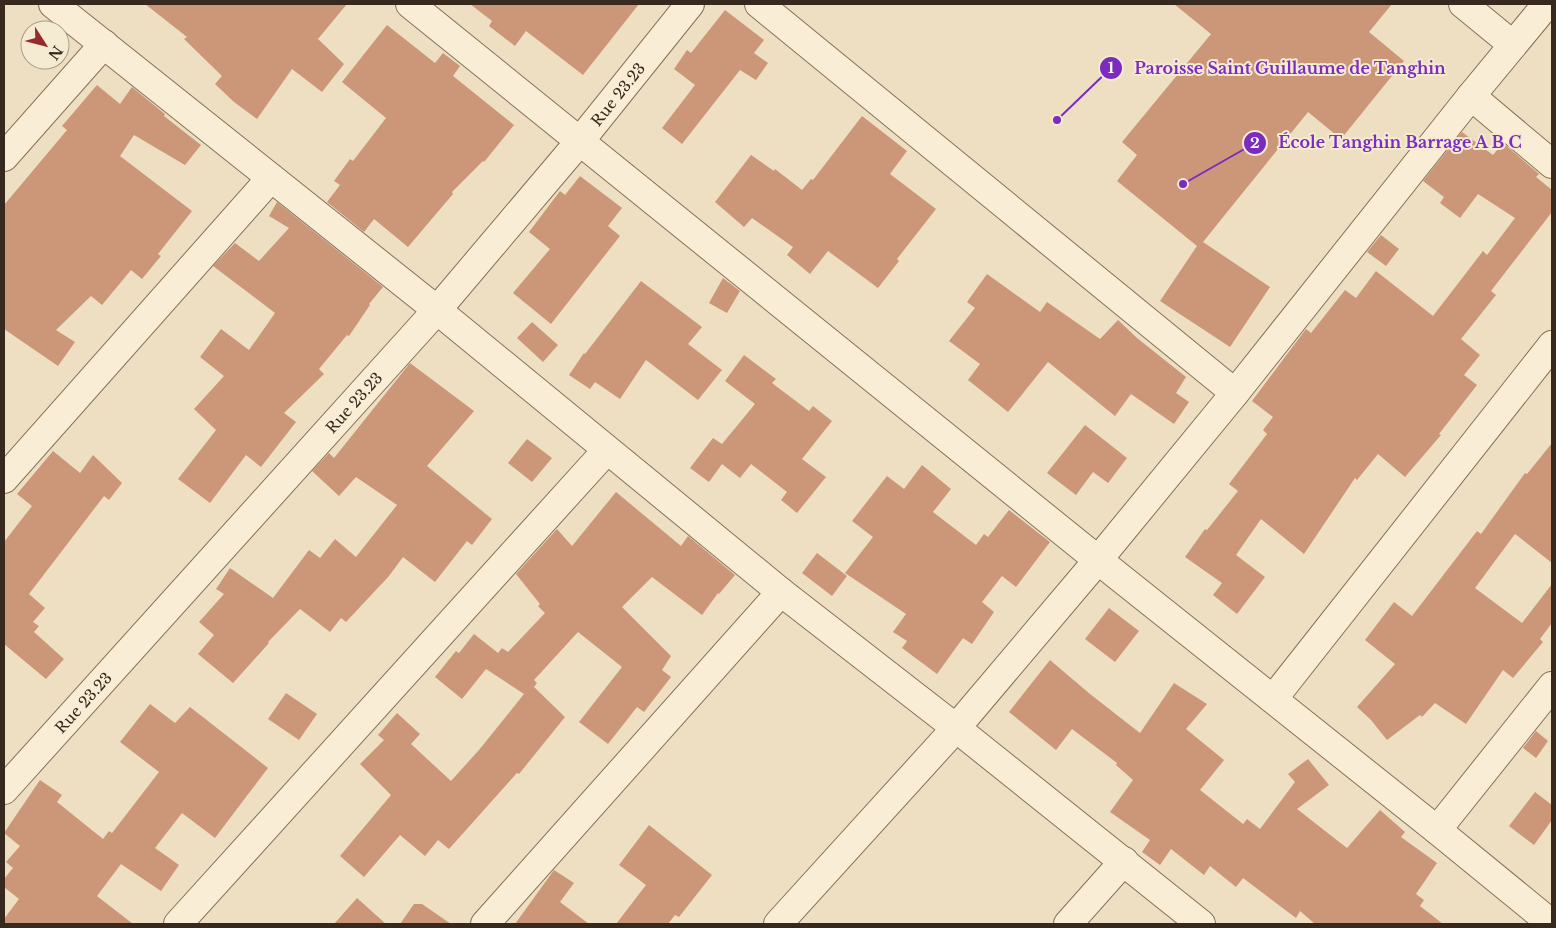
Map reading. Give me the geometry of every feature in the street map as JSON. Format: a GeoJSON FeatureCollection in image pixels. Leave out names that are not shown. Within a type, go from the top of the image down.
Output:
{"type":"FeatureCollection","features":[{"type":"Feature","properties":{"kind":"street"},"geometry":{"type":"LineString","coordinates":[[53,4],[437,310],[781,592],[956,728],[1201,924]]}},
{"type":"Feature","properties":{"kind":"street","name":"Rue 23.23"},"geometry":{"type":"LineString","coordinates":[[4,790],[437,310],[580,142],[690,4]]}},
{"type":"Feature","properties":{"kind":"street"},"geometry":{"type":"LineString","coordinates":[[759,4],[1234,393]]}},
{"type":"Feature","properties":{"kind":"street"},"geometry":{"type":"LineString","coordinates":[[1463,4],[1513,45]]}},
{"type":"Feature","properties":{"kind":"street"},"geometry":{"type":"LineString","coordinates":[[778,924],[956,728],[1098,560],[1547,4]]}},
{"type":"Feature","properties":{"kind":"street"},"geometry":{"type":"LineString","coordinates":[[419,6],[580,142],[1552,924]]}},
{"type":"Feature","properties":{"kind":"street"},"geometry":{"type":"LineString","coordinates":[[4,157],[104,44]]}},
{"type":"Feature","properties":{"kind":"street"},"geometry":{"type":"LineString","coordinates":[[1471,96],[1552,164]]}},
{"type":"Feature","properties":{"kind":"street"},"geometry":{"type":"LineString","coordinates":[[4,479],[271,178]]}},
{"type":"Feature","properties":{"kind":"street"},"geometry":{"type":"LineString","coordinates":[[1273,699],[1552,344]]}},
{"type":"Feature","properties":{"kind":"street"},"geometry":{"type":"LineString","coordinates":[[178,924],[607,450]]}},
{"type":"Feature","properties":{"kind":"street"},"geometry":{"type":"LineString","coordinates":[[485,924],[781,592]]}},
{"type":"Feature","properties":{"kind":"street"},"geometry":{"type":"LineString","coordinates":[[1437,830],[1552,686]]}},
{"type":"Feature","properties":{"kind":"street"},"geometry":{"type":"LineString","coordinates":[[1068,924],[1124,861]]}},
{"type":"Feature","properties":{"kind":"building"},"geometry":{"type":"Polygon","coordinates":[[[145,4],[347,4],[318,39],[344,64],[322,92],[292,69],[257,119],[234,102],[215,84],[222,76],[184,39],[187,37],[145,4]]]}},
{"type":"Feature","properties":{"kind":"building"},"geometry":{"type":"Polygon","coordinates":[[[470,4],[639,4],[583,75],[526,31],[515,46],[489,26],[492,21],[470,4]]]}},
{"type":"Feature","properties":{"kind":"building"},"geometry":{"type":"Polygon","coordinates":[[[1174,4],[1392,4],[1369,32],[1404,61],[1341,139],[1308,112],[1203,242],[1270,287],[1230,347],[1160,301],[1197,246],[1117,181],[1137,155],[1122,142],[1211,34],[1174,4]]]}},
{"type":"Feature","properties":{"kind":"building"},"geometry":{"type":"Polygon","coordinates":[[[725,10],[764,40],[754,53],[768,63],[756,80],[740,70],[682,144],[662,128],[695,85],[674,69],[687,50],[691,53],[725,10]]]}},
{"type":"Feature","properties":{"kind":"building"},"geometry":{"type":"Polygon","coordinates":[[[387,25],[435,63],[443,53],[460,66],[453,76],[514,125],[484,162],[452,192],[453,194],[408,247],[374,219],[364,232],[327,202],[340,185],[334,181],[350,159],[353,161],[386,118],[342,82],[387,25]]]}},
{"type":"Feature","properties":{"kind":"building"},"geometry":{"type":"Polygon","coordinates":[[[97,85],[120,104],[132,87],[165,114],[164,116],[201,145],[185,165],[134,135],[120,156],[192,211],[158,254],[161,256],[142,279],[131,270],[102,305],[91,296],[56,330],[75,342],[58,366],[4,329],[4,205],[67,130],[62,126],[97,85]]]}},
{"type":"Feature","properties":{"kind":"building"},"geometry":{"type":"Polygon","coordinates":[[[862,116],[907,151],[890,174],[936,209],[897,259],[899,261],[878,288],[828,251],[810,274],[787,255],[793,247],[752,218],[744,227],[715,202],[751,155],[774,171],[775,169],[802,190],[811,179],[813,180],[862,116]]]}},
{"type":"Feature","properties":{"kind":"building"},"geometry":{"type":"Polygon","coordinates":[[[1462,132],[1493,155],[1503,143],[1539,174],[1536,177],[1552,190],[1552,212],[1491,291],[1496,295],[1461,339],[1480,355],[1464,375],[1477,385],[1439,434],[1441,435],[1405,477],[1378,454],[1357,480],[1355,478],[1304,554],[1261,519],[1236,555],[1265,577],[1237,614],[1213,595],[1222,583],[1185,557],[1205,529],[1207,530],[1238,491],[1229,484],[1267,434],[1263,430],[1273,417],[1252,401],[1306,329],[1311,333],[1345,290],[1356,298],[1376,271],[1433,316],[1483,251],[1487,255],[1515,218],[1478,194],[1460,218],[1440,203],[1444,197],[1423,181],[1462,132]]]}},
{"type":"Feature","properties":{"kind":"building"},"geometry":{"type":"Polygon","coordinates":[[[580,176],[622,208],[608,226],[620,236],[551,324],[513,293],[550,249],[529,232],[560,191],[565,195],[580,176]]]}},
{"type":"Feature","properties":{"kind":"building"},"geometry":{"type":"Polygon","coordinates":[[[277,202],[383,287],[369,304],[349,336],[347,335],[319,369],[324,374],[284,413],[296,422],[261,467],[246,455],[210,503],[178,479],[216,430],[194,409],[224,376],[200,357],[221,329],[249,350],[275,313],[213,266],[235,243],[259,261],[289,228],[269,216],[277,202]]]}},
{"type":"Feature","properties":{"kind":"building"},"geometry":{"type":"Polygon","coordinates":[[[1381,235],[1399,249],[1386,266],[1367,252],[1381,235]]]}},
{"type":"Feature","properties":{"kind":"building"},"geometry":{"type":"Polygon","coordinates":[[[987,274],[1040,312],[1047,302],[1100,339],[1118,320],[1137,338],[1186,377],[1176,393],[1189,402],[1174,424],[1131,394],[1115,416],[1048,362],[1008,412],[968,380],[980,364],[949,341],[975,308],[967,302],[987,274]]]}},
{"type":"Feature","properties":{"kind":"building"},"geometry":{"type":"Polygon","coordinates":[[[723,278],[740,291],[727,313],[709,303],[723,278]]]}},
{"type":"Feature","properties":{"kind":"building"},"geometry":{"type":"Polygon","coordinates":[[[641,281],[702,327],[688,344],[722,370],[698,400],[646,360],[620,399],[595,382],[590,389],[569,375],[641,281]]]}},
{"type":"Feature","properties":{"kind":"building"},"geometry":{"type":"Polygon","coordinates":[[[532,322],[558,345],[543,362],[517,338],[532,322]]]}},
{"type":"Feature","properties":{"kind":"building"},"geometry":{"type":"Polygon","coordinates":[[[744,355],[776,379],[772,383],[809,411],[813,406],[832,421],[802,459],[826,477],[797,513],[781,500],[787,492],[751,464],[740,478],[722,464],[709,482],[690,468],[713,438],[722,444],[755,404],[725,381],[744,355]]]}},
{"type":"Feature","properties":{"kind":"building"},"geometry":{"type":"Polygon","coordinates":[[[410,363],[474,411],[427,466],[492,519],[472,545],[467,541],[435,582],[403,557],[389,576],[346,622],[341,618],[330,632],[300,609],[268,642],[233,683],[198,654],[214,635],[199,622],[224,594],[216,589],[230,568],[273,598],[309,550],[320,558],[335,539],[356,557],[397,505],[356,477],[339,496],[312,471],[329,453],[334,458],[410,363]]]}},
{"type":"Feature","properties":{"kind":"building"},"geometry":{"type":"Polygon","coordinates":[[[1085,425],[1127,458],[1108,483],[1093,472],[1076,495],[1047,473],[1085,425]]]}},
{"type":"Feature","properties":{"kind":"building"},"geometry":{"type":"Polygon","coordinates":[[[527,439],[552,458],[532,482],[508,463],[527,439]]]}},
{"type":"Feature","properties":{"kind":"building"},"geometry":{"type":"Polygon","coordinates":[[[1552,443],[1552,563],[1515,534],[1475,588],[1522,623],[1552,584],[1552,623],[1540,639],[1543,642],[1513,678],[1503,670],[1466,724],[1435,703],[1422,717],[1420,715],[1387,740],[1371,720],[1357,707],[1395,664],[1365,640],[1394,602],[1412,616],[1477,531],[1481,534],[1525,473],[1527,474],[1552,443]]]}},
{"type":"Feature","properties":{"kind":"building"},"geometry":{"type":"Polygon","coordinates":[[[53,451],[80,473],[93,455],[122,483],[109,500],[104,496],[29,594],[45,608],[33,622],[39,626],[34,632],[64,659],[46,679],[4,644],[4,542],[32,506],[17,494],[53,451]]]}},
{"type":"Feature","properties":{"kind":"building"},"geometry":{"type":"Polygon","coordinates":[[[922,465],[951,489],[933,512],[976,545],[984,534],[988,537],[1009,510],[1050,542],[1016,587],[1002,576],[982,602],[994,612],[972,644],[963,638],[937,674],[902,648],[907,641],[893,632],[906,614],[845,573],[873,537],[852,521],[887,476],[904,489],[922,465]]]}},
{"type":"Feature","properties":{"kind":"building"},"geometry":{"type":"Polygon","coordinates":[[[616,492],[681,546],[688,536],[735,575],[718,593],[702,615],[652,577],[622,607],[671,656],[662,670],[671,677],[644,712],[637,707],[608,744],[579,722],[622,667],[578,632],[534,680],[537,683],[534,687],[565,717],[519,774],[517,773],[449,849],[438,840],[425,856],[400,835],[364,877],[340,856],[391,795],[360,764],[384,740],[378,735],[397,713],[420,734],[411,744],[451,781],[479,750],[524,694],[486,669],[462,699],[435,677],[456,651],[459,653],[474,634],[498,653],[502,648],[508,652],[545,613],[516,574],[557,529],[572,546],[616,492]]]}},
{"type":"Feature","properties":{"kind":"building"},"geometry":{"type":"Polygon","coordinates":[[[817,553],[847,576],[832,596],[802,573],[817,553]]]}},
{"type":"Feature","properties":{"kind":"building"},"geometry":{"type":"Polygon","coordinates":[[[1109,608],[1139,631],[1115,662],[1085,639],[1109,608]]]}},
{"type":"Feature","properties":{"kind":"building"},"geometry":{"type":"Polygon","coordinates":[[[1050,660],[1140,733],[1174,683],[1207,704],[1186,729],[1224,760],[1200,790],[1243,824],[1247,819],[1260,829],[1295,782],[1288,774],[1308,759],[1329,785],[1297,809],[1347,848],[1380,810],[1405,832],[1401,837],[1437,863],[1416,894],[1424,900],[1420,906],[1443,924],[1315,924],[1300,911],[1296,918],[1243,878],[1236,887],[1210,866],[1204,875],[1171,849],[1160,865],[1142,852],[1150,840],[1110,812],[1133,780],[1116,765],[1117,763],[1072,729],[1056,750],[1009,712],[1050,660]]]}},
{"type":"Feature","properties":{"kind":"building"},"geometry":{"type":"Polygon","coordinates":[[[286,693],[317,714],[299,740],[268,719],[286,693]]]}},
{"type":"Feature","properties":{"kind":"building"},"geometry":{"type":"Polygon","coordinates":[[[150,704],[175,723],[190,707],[268,768],[215,838],[182,813],[155,848],[179,865],[161,891],[121,864],[97,896],[133,924],[4,924],[4,919],[19,899],[4,887],[4,879],[13,868],[6,862],[20,846],[4,833],[40,780],[62,795],[57,802],[103,839],[109,831],[112,833],[159,772],[120,742],[150,704]]]}},
{"type":"Feature","properties":{"kind":"building"},"geometry":{"type":"Polygon","coordinates":[[[1536,731],[1548,741],[1536,758],[1523,748],[1536,731]]]}},
{"type":"Feature","properties":{"kind":"building"},"geometry":{"type":"Polygon","coordinates":[[[1535,792],[1552,805],[1552,820],[1534,845],[1509,826],[1535,792]]]}},
{"type":"Feature","properties":{"kind":"building"},"geometry":{"type":"Polygon","coordinates":[[[649,825],[712,875],[679,917],[675,915],[668,924],[616,924],[646,885],[619,865],[649,825]]]}},
{"type":"Feature","properties":{"kind":"building"},"geometry":{"type":"Polygon","coordinates":[[[554,870],[574,883],[560,902],[589,924],[515,924],[554,870]]]}},
{"type":"Feature","properties":{"kind":"building"},"geometry":{"type":"Polygon","coordinates":[[[357,898],[386,924],[334,924],[357,898]]]}},
{"type":"Feature","properties":{"kind":"building"},"geometry":{"type":"Polygon","coordinates":[[[414,904],[422,904],[451,924],[400,924],[414,904]]]}},
{"type":"Feature","properties":{"kind":"place","name":"Paroisse Saint Guillaume de Tanghin"},"geometry":{"type":"Point","coordinates":[1057,120]}},
{"type":"Feature","properties":{"kind":"place","name":"École Tanghin Barrage A B C"},"geometry":{"type":"Point","coordinates":[1183,184]}}]}
